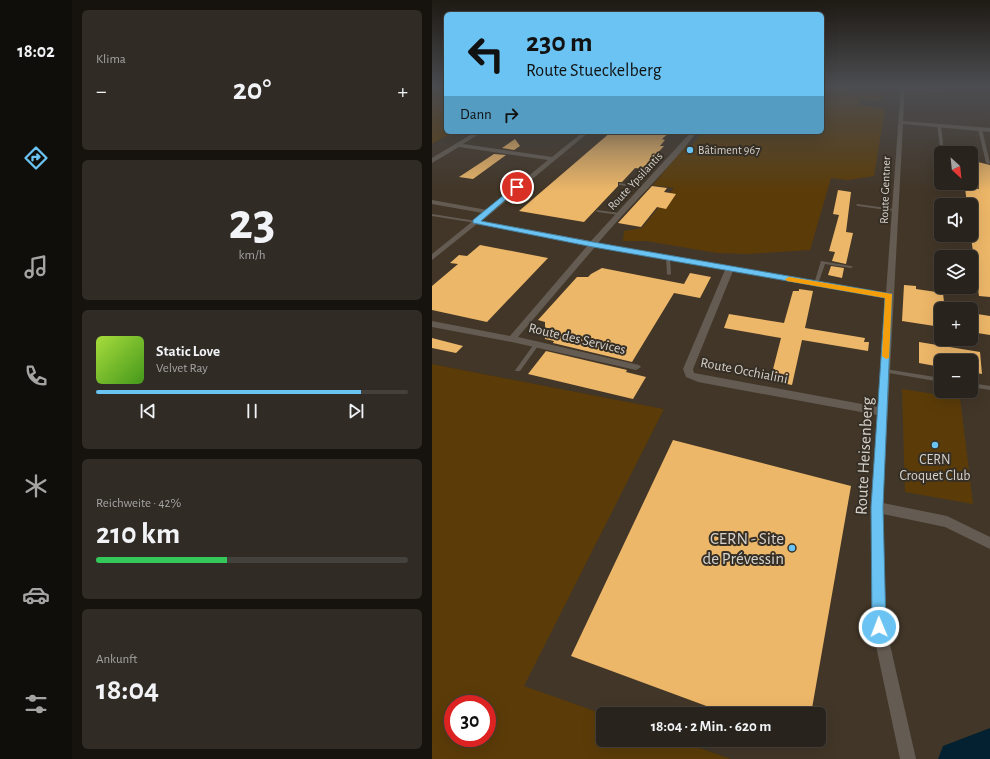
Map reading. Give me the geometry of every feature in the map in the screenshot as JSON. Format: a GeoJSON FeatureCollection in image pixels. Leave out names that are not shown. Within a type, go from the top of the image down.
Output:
{"type":"FeatureCollection","features":[{"type":"Feature","properties":{"kind":"street"},"geometry":{"type":"LineString","coordinates":[[900,122],[990,130]]}},
{"type":"Feature","properties":{"kind":"street","name":"Route Gentner"},"geometry":{"type":"LineString","coordinates":[[889,296],[894,236],[894,210],[900,122]]}},
{"type":"Feature","properties":{"kind":"street"},"geometry":{"type":"LineString","coordinates":[[432,161],[476,134]]}},
{"type":"Feature","properties":{"kind":"street"},"geometry":{"type":"LineString","coordinates":[[432,258],[583,134]]}},
{"type":"Feature","properties":{"kind":"street","name":"Route Ypsilantis"},"geometry":{"type":"LineString","coordinates":[[593,244],[692,134]]}},
{"type":"Feature","properties":{"kind":"street"},"geometry":{"type":"LineString","coordinates":[[458,145],[552,159]]}},
{"type":"Feature","properties":{"kind":"street"},"geometry":{"type":"LineString","coordinates":[[432,202],[488,212]]}},
{"type":"Feature","properties":{"kind":"street"},"geometry":{"type":"LineString","coordinates":[[476,222],[889,296]]}},
{"type":"Feature","properties":{"kind":"street","name":"Route des Services"},"geometry":{"type":"LineString","coordinates":[[512,339],[593,244]]}},
{"type":"Feature","properties":{"kind":"street","name":"Route Occhialini"},"geometry":{"type":"LineString","coordinates":[[730,268],[688,369],[690,374],[698,378],[748,388],[882,412]]}},
{"type":"Feature","properties":{"kind":"street","name":"Route Heisenberg"},"geometry":{"type":"LineString","coordinates":[[889,296],[877,507],[879,627],[908,759]]}},
{"type":"Feature","properties":{"kind":"street","name":"Route des Services"},"geometry":{"type":"LineString","coordinates":[[432,324],[512,339],[636,367]]}},
{"type":"Feature","properties":{"kind":"street"},"geometry":{"type":"LineString","coordinates":[[877,507],[947,522],[990,543]]}},
{"type":"Feature","properties":{"kind":"lane"},"geometry":{"type":"LineString","coordinates":[[938,125],[941,146]]}},
{"type":"Feature","properties":{"kind":"lane"},"geometry":{"type":"LineString","coordinates":[[980,129],[988,163]]}},
{"type":"Feature","properties":{"kind":"lane"},"geometry":{"type":"LineString","coordinates":[[620,184],[644,188]]}},
{"type":"Feature","properties":{"kind":"lane"},"geometry":{"type":"LineString","coordinates":[[858,205],[894,210]]}},
{"type":"Feature","properties":{"kind":"lane"},"geometry":{"type":"LineString","coordinates":[[598,211],[619,214]]}},
{"type":"Feature","properties":{"kind":"lane"},"geometry":{"type":"LineString","coordinates":[[432,215],[476,222]]}},
{"type":"Feature","properties":{"kind":"lane"},"geometry":{"type":"LineString","coordinates":[[668,257],[670,274]]}},
{"type":"Feature","properties":{"kind":"lane"},"geometry":{"type":"LineString","coordinates":[[816,284],[823,262],[852,267]]}},
{"type":"Feature","properties":{"kind":"lane"},"geometry":{"type":"LineString","coordinates":[[518,370],[536,345]]}},
{"type":"Feature","properties":{"kind":"lane"},"geometry":{"type":"LineString","coordinates":[[885,371],[934,379]]}},
{"type":"Feature","properties":{"kind":"lane"},"geometry":{"type":"LineString","coordinates":[[978,386],[990,388]]}},
{"type":"Feature","properties":{"kind":"shaded area"},"geometry":{"type":"Polygon","coordinates":[[[432,120],[444,120],[444,134],[450,134],[432,144],[432,120]]]}},
{"type":"Feature","properties":{"kind":"shaded area","name":"CERN - Site de Prévessin"},"geometry":{"type":"Polygon","coordinates":[[[824,120],[990,120],[990,759],[731,759],[697,747],[826,747],[826,707],[596,707],[596,712],[523,686],[664,409],[432,364],[432,145],[451,134],[824,134],[824,120]]]}},
{"type":"Feature","properties":{"kind":"shaded area"},"geometry":{"type":"Polygon","coordinates":[[[824,120],[883,120],[874,176],[848,180],[831,178],[810,250],[747,254],[717,253],[646,241],[623,241],[624,231],[642,228],[674,188],[653,185],[685,146],[692,145],[701,134],[824,134],[824,120]]]}},
{"type":"Feature","properties":{"kind":"shaded area"},"geometry":{"type":"Polygon","coordinates":[[[432,364],[664,409],[524,686],[596,712],[596,747],[697,747],[731,759],[432,759],[432,364]]]}},
{"type":"Feature","properties":{"kind":"shaded area","name":"CERN Croquet Club"},"geometry":{"type":"Polygon","coordinates":[[[902,389],[934,394],[934,398],[960,398],[973,504],[905,492],[902,389]]]}},
{"type":"Feature","properties":{"kind":"building"},"geometry":{"type":"Polygon","coordinates":[[[609,134],[668,134],[662,139],[665,140],[660,146],[664,146],[653,158],[661,159],[651,170],[635,168],[622,182],[618,182],[618,186],[584,222],[519,211],[609,134]]]}},
{"type":"Feature","properties":{"kind":"building"},"geometry":{"type":"Polygon","coordinates":[[[515,139],[520,146],[514,150],[502,148],[515,139]]]}},
{"type":"Feature","properties":{"kind":"building"},"geometry":{"type":"Polygon","coordinates":[[[494,154],[506,155],[473,179],[459,177],[494,154]]]}},
{"type":"Feature","properties":{"kind":"building"},"geometry":{"type":"Polygon","coordinates":[[[978,162],[990,165],[990,297],[979,296],[978,250],[973,250],[972,242],[978,242],[978,198],[966,198],[965,190],[979,189],[978,162]]]}},
{"type":"Feature","properties":{"kind":"building"},"geometry":{"type":"Polygon","coordinates":[[[652,186],[667,188],[664,192],[676,194],[666,209],[657,207],[641,227],[618,223],[652,186]]]}},
{"type":"Feature","properties":{"kind":"building"},"geometry":{"type":"Polygon","coordinates":[[[838,190],[851,192],[846,232],[853,233],[846,264],[832,261],[835,252],[829,251],[839,215],[833,214],[838,190]]]}},
{"type":"Feature","properties":{"kind":"building"},"geometry":{"type":"Polygon","coordinates":[[[480,245],[548,258],[487,322],[432,310],[432,286],[458,264],[450,263],[459,255],[467,256],[480,245]]]}},
{"type":"Feature","properties":{"kind":"building"},"geometry":{"type":"Polygon","coordinates":[[[831,266],[844,268],[842,278],[828,275],[831,266]]]}},
{"type":"Feature","properties":{"kind":"building"},"geometry":{"type":"Polygon","coordinates":[[[602,268],[684,284],[690,273],[711,277],[700,298],[674,293],[632,362],[553,343],[554,341],[545,339],[545,322],[538,320],[577,277],[588,277],[602,268]]]}},
{"type":"Feature","properties":{"kind":"building"},"geometry":{"type":"Polygon","coordinates":[[[904,285],[916,286],[916,289],[934,292],[934,294],[943,294],[944,302],[934,302],[934,326],[902,321],[904,285]]]}},
{"type":"Feature","properties":{"kind":"building"},"geometry":{"type":"Polygon","coordinates":[[[799,289],[813,291],[805,328],[865,338],[864,342],[869,342],[868,351],[802,340],[792,385],[777,382],[778,379],[771,377],[781,338],[724,328],[729,314],[784,323],[793,291],[799,291],[799,289]]]}},
{"type":"Feature","properties":{"kind":"building"},"geometry":{"type":"Polygon","coordinates":[[[978,314],[990,316],[990,335],[978,333],[978,314]]]}},
{"type":"Feature","properties":{"kind":"building"},"geometry":{"type":"Polygon","coordinates":[[[432,338],[463,346],[456,353],[432,348],[432,338]]]}},
{"type":"Feature","properties":{"kind":"building"},"geometry":{"type":"Polygon","coordinates":[[[919,342],[934,344],[934,346],[943,346],[980,352],[982,374],[978,373],[978,354],[934,354],[934,366],[919,363],[919,342]]]}},
{"type":"Feature","properties":{"kind":"building"},"geometry":{"type":"Polygon","coordinates":[[[546,351],[627,370],[626,372],[646,377],[633,399],[528,374],[546,351]]]}},
{"type":"Feature","properties":{"kind":"building"},"geometry":{"type":"Polygon","coordinates":[[[673,440],[851,486],[812,707],[709,707],[571,656],[673,440]]]}},
{"type":"Feature","properties":{"kind":"waterway"},"geometry":{"type":"LineString","coordinates":[[956,759],[990,745]]}},
{"type":"Feature","properties":{"kind":"slow traffic"},"geometry":{"type":"LineString","coordinates":[[789,279],[889,296],[886,356]]}},
{"type":"Feature","properties":{"kind":"place","name":"Bâtiment 967"},"geometry":{"type":"Point","coordinates":[690,150]}},
{"type":"Feature","properties":{"kind":"place","name":"CERN Croquet Club"},"geometry":{"type":"Point","coordinates":[935,445]}},
{"type":"Feature","properties":{"kind":"place","name":"CERN - Site de Prévessin"},"geometry":{"type":"Point","coordinates":[792,548]}},
{"type":"Feature","properties":{"kind":"route"},"geometry":{"type":"LineString","coordinates":[[517,187],[476,222],[642,253],[889,296],[877,507],[879,627]]}}]}
